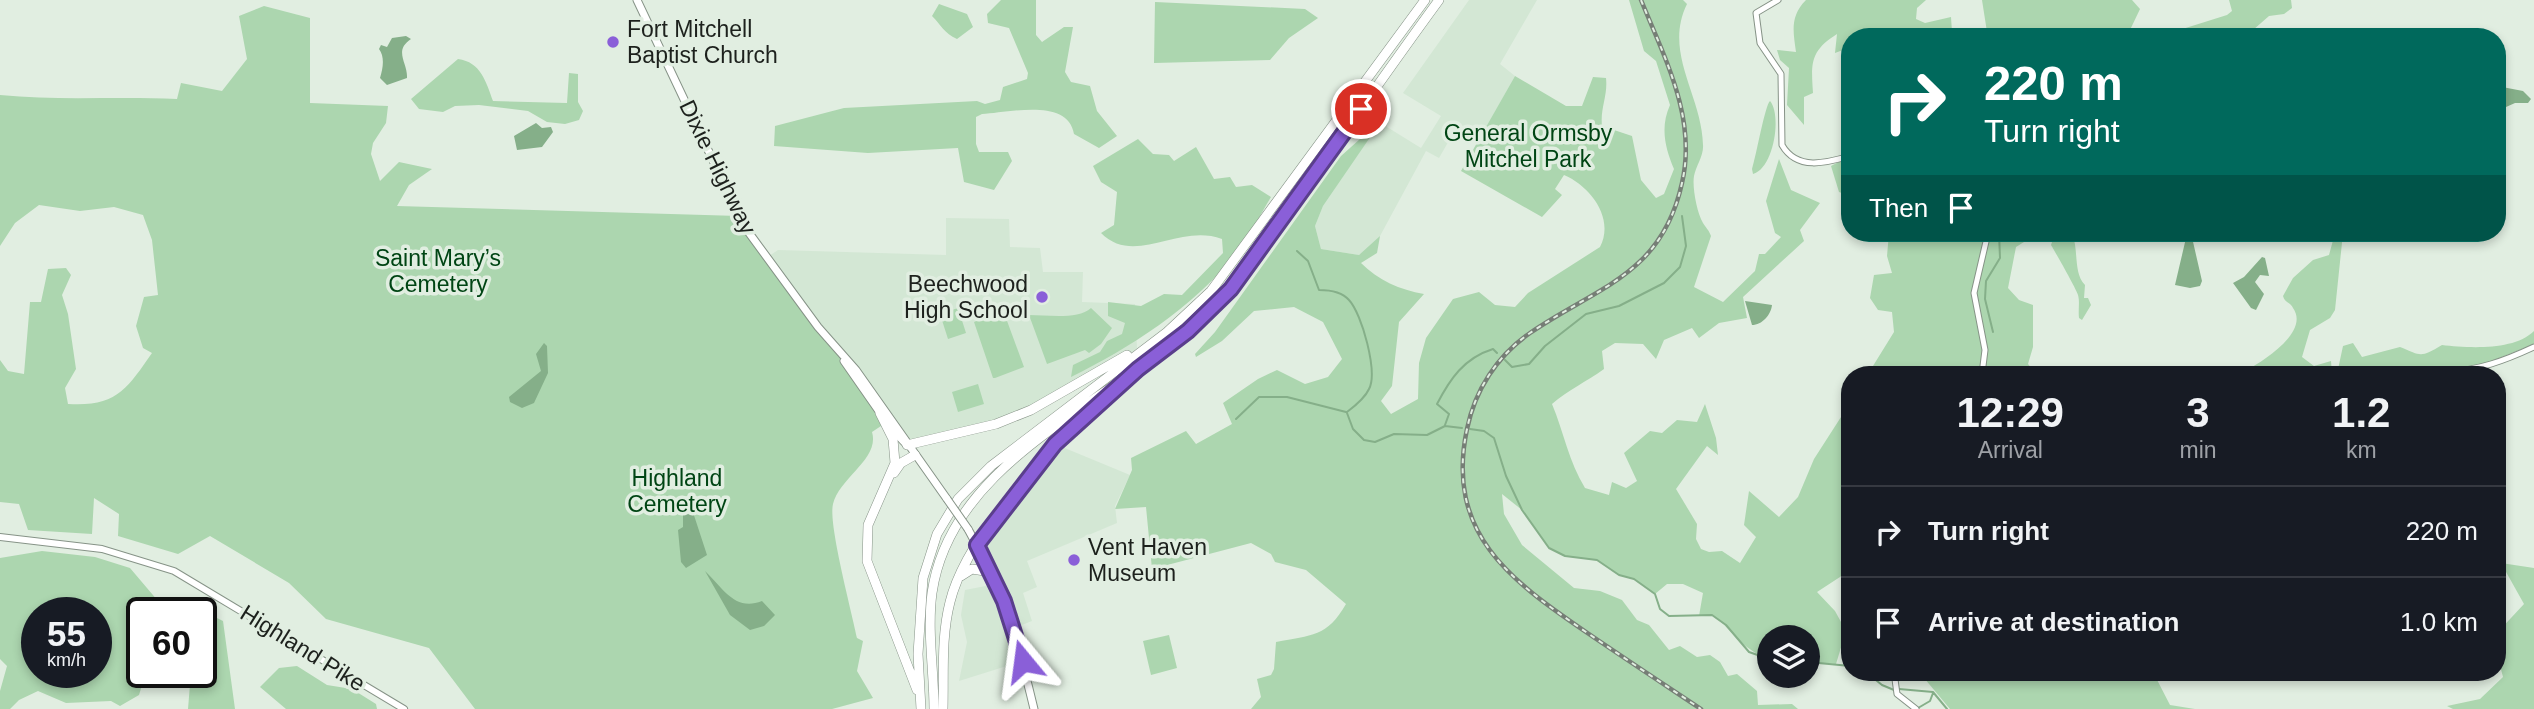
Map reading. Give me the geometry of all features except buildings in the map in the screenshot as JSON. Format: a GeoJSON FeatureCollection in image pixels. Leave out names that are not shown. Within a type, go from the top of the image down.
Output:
{"type":"FeatureCollection","features":[{"type":"Feature","properties":{"kind":"highway"},"geometry":{"type":"LineString","coordinates":[[1382,60],[1419,0]]}},
{"type":"Feature","properties":{"kind":"highway"},"geometry":{"type":"LineString","coordinates":[[921,709],[918,654],[923,578],[937,534],[958,499],[1020,442],[1187,315],[1230,269],[1425,0]]}},
{"type":"Feature","properties":{"kind":"highway"},"geometry":{"type":"LineString","coordinates":[[933,709],[932,595],[940,562],[952,531],[971,503],[1007,467],[1138,369],[1212,309],[1244,273],[1438,0]]}},
{"type":"Feature","properties":{"kind":"highway"},"geometry":{"type":"LineString","coordinates":[[907,445],[996,424],[1031,410],[1079,385],[1187,315]]}},
{"type":"Feature","properties":{"kind":"highway"},"geometry":{"type":"LineString","coordinates":[[943,709],[945,628],[957,579],[977,545],[1055,444],[1138,369]]}},
{"type":"Feature","properties":{"kind":"highway"},"geometry":{"type":"LineString","coordinates":[[880,412],[893,439],[895,453],[866,533],[867,561],[920,698]]}},
{"type":"Feature","properties":{"kind":"highway"},"geometry":{"type":"LineString","coordinates":[[883,489],[898,466],[915,455]]}},
{"type":"Feature","properties":{"kind":"highway"},"geometry":{"type":"LineString","coordinates":[[957,579],[972,569],[991,572]]}},
{"type":"Feature","properties":{"kind":"main road","name":"Dixie Highway"},"geometry":{"type":"LineString","coordinates":[[637,0],[744,226],[880,412],[915,455],[977,545],[991,572],[1017,638],[1034,709]]}},
{"type":"Feature","properties":{"kind":"main road","name":"Dixie Highway"},"geometry":{"type":"LineString","coordinates":[[842,357],[862,379],[905,437],[907,445]]}},
{"type":"Feature","properties":{"kind":"main road","name":"Highland Pike"},"geometry":{"type":"LineString","coordinates":[[0,537],[102,549],[174,572],[404,709]]}},
{"type":"Feature","properties":{"kind":"street"},"geometry":{"type":"LineString","coordinates":[[1778,0],[1756,13],[1759,43],[1781,74],[1780,137],[1785,152],[1794,159],[1811,164],[1841,158]]}},
{"type":"Feature","properties":{"kind":"street"},"geometry":{"type":"LineString","coordinates":[[1983,366],[1985,350],[1974,293],[1986,242]]}},
{"type":"Feature","properties":{"kind":"street"},"geometry":{"type":"LineString","coordinates":[[2485,366],[2534,346]]}},
{"type":"Feature","properties":{"kind":"street"},"geometry":{"type":"LineString","coordinates":[[1895,681],[1903,704],[1916,709]]}},
{"type":"Feature","properties":{"kind":"shaded area"},"geometry":{"type":"Polygon","coordinates":[[[1469,0],[1537,0],[1500,64],[1515,76],[1480,138],[1458,125],[1439,158],[1426,151],[1380,236],[1359,255],[1321,249],[1315,226],[1323,206],[1381,120],[1385,120],[1387,127],[1421,148],[1441,116],[1403,93],[1469,0]]]}},
{"type":"Feature","properties":{"kind":"shaded area"},"geometry":{"type":"Polygon","coordinates":[[[406,36],[411,39],[402,53],[407,78],[387,85],[380,78],[383,63],[379,49],[381,45],[387,47],[392,38],[406,36]]]}},
{"type":"Feature","properties":{"kind":"shaded area"},"geometry":{"type":"Polygon","coordinates":[[[2506,88],[2523,91],[2531,99],[2528,103],[2515,103],[2506,107],[2506,88]]]}},
{"type":"Feature","properties":{"kind":"shaded area"},"geometry":{"type":"Polygon","coordinates":[[[536,123],[542,128],[551,127],[553,132],[542,147],[517,150],[514,136],[536,123]]]}},
{"type":"Feature","properties":{"kind":"shaded area"},"geometry":{"type":"Polygon","coordinates":[[[946,218],[1009,219],[1010,247],[1040,248],[1043,272],[1083,272],[1082,302],[1135,304],[1137,349],[1031,410],[907,445],[766,258],[778,250],[946,255],[946,218]]]}},
{"type":"Feature","properties":{"kind":"shaded area"},"geometry":{"type":"Polygon","coordinates":[[[2185,242],[2193,242],[2202,281],[2200,286],[2190,288],[2175,285],[2185,242]]]}},
{"type":"Feature","properties":{"kind":"shaded area"},"geometry":{"type":"Polygon","coordinates":[[[2262,257],[2265,258],[2269,276],[2260,275],[2255,282],[2264,294],[2256,310],[2251,308],[2233,283],[2244,277],[2262,257]]]}},
{"type":"Feature","properties":{"kind":"shaded area"},"geometry":{"type":"Polygon","coordinates":[[[1745,301],[1772,305],[1768,316],[1752,325],[1745,301]]]}},
{"type":"Feature","properties":{"kind":"shaded area"},"geometry":{"type":"Polygon","coordinates":[[[544,343],[547,346],[548,373],[534,403],[522,408],[510,402],[509,397],[541,371],[536,354],[544,343]]]}},
{"type":"Feature","properties":{"kind":"shaded area"},"geometry":{"type":"Polygon","coordinates":[[[1055,444],[1130,475],[1115,506],[1117,523],[1027,561],[1037,587],[1023,593],[1032,621],[1014,628],[1023,661],[959,681],[967,642],[961,615],[965,590],[996,584],[977,545],[1055,444]]]}},
{"type":"Feature","properties":{"kind":"shaded area"},"geometry":{"type":"Polygon","coordinates":[[[688,497],[707,555],[686,568],[681,562],[678,530],[683,527],[683,500],[688,497]]]}},
{"type":"Feature","properties":{"kind":"shaded area"},"geometry":{"type":"Polygon","coordinates":[[[705,571],[737,601],[753,604],[762,601],[775,615],[764,626],[750,630],[730,615],[705,571]]]}},
{"type":"Feature","properties":{"kind":"green space"},"geometry":{"type":"Polygon","coordinates":[[[1001,0],[1036,0],[1036,35],[1042,42],[1064,27],[1073,27],[1065,72],[1071,82],[1090,86],[1097,111],[1117,136],[1099,148],[1074,134],[1069,122],[1061,115],[1049,111],[1021,110],[982,114],[976,117],[976,144],[979,152],[1008,152],[1012,161],[994,190],[964,182],[958,148],[868,153],[774,146],[775,126],[844,108],[977,101],[985,104],[1000,100],[1003,87],[1027,79],[1028,73],[1009,28],[988,23],[987,14],[1001,0]]]}},
{"type":"Feature","properties":{"kind":"green space","name":"General Ormsby Mitchel Park"},"geometry":{"type":"Polygon","coordinates":[[[1629,0],[1683,0],[1687,4],[1681,22],[1681,57],[1697,109],[1703,145],[1694,176],[1694,193],[1701,219],[1711,236],[1694,287],[1723,302],[1755,271],[1759,254],[1765,254],[1781,237],[1775,233],[1766,201],[1779,159],[1791,190],[1820,203],[1800,230],[1804,241],[1743,297],[1747,318],[1719,323],[1699,338],[1692,328],[1664,340],[1656,359],[1643,344],[1615,343],[1602,351],[1604,369],[1552,404],[1585,488],[1609,495],[1612,482],[1626,488],[1637,481],[1624,453],[1650,431],[1662,433],[1677,420],[1697,422],[1705,404],[1716,438],[1718,455],[1707,446],[1676,489],[1697,524],[1696,539],[1701,549],[1709,552],[1722,551],[1740,563],[1756,537],[1744,525],[1749,491],[1779,517],[1798,497],[1814,459],[1841,417],[1841,576],[1817,592],[1835,611],[1841,622],[1841,648],[1836,664],[1820,663],[1820,625],[1757,625],[1757,654],[1713,615],[1699,616],[1703,593],[1683,584],[1667,584],[1655,594],[1634,579],[1619,575],[1597,560],[1565,556],[1549,548],[1522,510],[1502,494],[1504,514],[1522,545],[1574,588],[1600,591],[1622,600],[1637,620],[1649,625],[1669,650],[1680,646],[1697,657],[1710,655],[1720,662],[1728,676],[1737,674],[1757,691],[1758,705],[1792,704],[1798,709],[1251,709],[1261,697],[1257,679],[1271,675],[1274,669],[1276,642],[1309,636],[1325,629],[1346,604],[1306,570],[1275,562],[1271,554],[1251,543],[1152,569],[1146,507],[1115,509],[1132,470],[1131,458],[1186,431],[1196,444],[1232,424],[1223,403],[1258,379],[1277,370],[1305,384],[1328,377],[1342,359],[1323,322],[1294,307],[1254,311],[1222,341],[1196,357],[1195,354],[1215,332],[1341,156],[1360,139],[1373,133],[1323,206],[1315,226],[1321,249],[1359,255],[1380,236],[1377,253],[1361,263],[1390,283],[1424,294],[1399,322],[1392,386],[1381,401],[1391,414],[1418,399],[1419,363],[1426,338],[1453,299],[1479,292],[1495,305],[1515,307],[1528,293],[1600,247],[1604,236],[1602,214],[1597,204],[1583,187],[1564,175],[1555,189],[1562,195],[1542,217],[1461,171],[1515,76],[1566,106],[1582,106],[1593,77],[1606,78],[1602,126],[1632,136],[1641,180],[1656,198],[1664,194],[1674,169],[1665,137],[1665,121],[1670,105],[1656,61],[1644,51],[1629,0]]]}},
{"type":"Feature","properties":{"kind":"green space"},"geometry":{"type":"Polygon","coordinates":[[[1806,0],[1926,0],[1917,8],[1916,19],[1925,23],[1951,17],[1952,28],[1841,28],[1841,51],[1835,53],[1837,34],[1822,46],[1814,59],[1813,93],[1804,97],[1804,125],[1787,105],[1789,68],[1780,60],[1777,50],[1796,52],[1795,18],[1806,0]]]}},
{"type":"Feature","properties":{"kind":"green space"},"geometry":{"type":"Polygon","coordinates":[[[1982,0],[2132,0],[2140,9],[2131,28],[1986,28],[1982,0]]]}},
{"type":"Feature","properties":{"kind":"green space"},"geometry":{"type":"Polygon","coordinates":[[[2229,0],[2291,0],[2292,8],[2284,14],[2269,16],[2255,28],[2186,28],[2232,11],[2229,0]]]}},
{"type":"Feature","properties":{"kind":"green space"},"geometry":{"type":"Polygon","coordinates":[[[1155,2],[1305,9],[1318,18],[1289,38],[1270,60],[1154,63],[1155,2]]]}},
{"type":"Feature","properties":{"kind":"green space"},"geometry":{"type":"Polygon","coordinates":[[[939,4],[967,14],[973,27],[957,39],[953,37],[932,16],[939,4]]]}},
{"type":"Feature","properties":{"kind":"green space"},"geometry":{"type":"Polygon","coordinates":[[[264,6],[310,18],[310,103],[388,106],[386,123],[373,143],[371,154],[380,181],[399,162],[432,169],[409,185],[397,206],[739,216],[842,357],[884,424],[872,432],[870,451],[837,494],[832,514],[857,638],[863,641],[857,671],[873,698],[832,709],[475,709],[429,648],[326,619],[289,583],[210,536],[178,554],[118,536],[119,514],[94,498],[92,534],[28,530],[19,504],[0,502],[0,360],[8,371],[24,374],[30,302],[41,302],[48,269],[66,268],[71,275],[62,295],[68,314],[76,369],[65,388],[68,404],[109,399],[135,377],[152,353],[143,348],[136,326],[144,297],[158,295],[152,240],[143,215],[114,207],[80,211],[39,205],[15,223],[0,246],[0,95],[177,99],[181,83],[222,91],[247,59],[239,16],[264,6]]]}},
{"type":"Feature","properties":{"kind":"green space"},"geometry":{"type":"Polygon","coordinates":[[[458,59],[477,69],[485,80],[493,101],[567,103],[569,73],[578,74],[578,102],[583,111],[579,120],[565,124],[547,122],[528,111],[479,105],[455,106],[443,112],[419,109],[411,99],[458,59]]]}},
{"type":"Feature","properties":{"kind":"green space"},"geometry":{"type":"Polygon","coordinates":[[[1770,101],[1775,117],[1774,140],[1766,162],[1753,174],[1752,169],[1770,101]]]}},
{"type":"Feature","properties":{"kind":"green space"},"geometry":{"type":"Polygon","coordinates":[[[1138,139],[1153,154],[1169,155],[1174,161],[1196,147],[1214,179],[1230,177],[1236,187],[1252,185],[1271,197],[1239,249],[1199,293],[1137,340],[1071,377],[1073,365],[1100,352],[1107,341],[1122,334],[1125,323],[1108,316],[1108,302],[1141,306],[1164,294],[1182,295],[1223,253],[1222,239],[1206,236],[1189,236],[1143,246],[1128,246],[1114,242],[1101,233],[1114,225],[1117,192],[1101,182],[1093,166],[1138,139]]]}},
{"type":"Feature","properties":{"kind":"green space"},"geometry":{"type":"Polygon","coordinates":[[[1841,161],[1841,193],[1839,192],[1831,166],[1841,161]]]}},
{"type":"Feature","properties":{"kind":"green space"},"geometry":{"type":"Polygon","coordinates":[[[1888,242],[2024,242],[2016,247],[2008,288],[2019,300],[2033,305],[2033,347],[2028,364],[2030,366],[1873,366],[1894,332],[1892,312],[1878,310],[1870,298],[1874,275],[1892,273],[1887,256],[1888,242]]]}},
{"type":"Feature","properties":{"kind":"green space"},"geometry":{"type":"Polygon","coordinates":[[[2052,242],[2074,242],[2077,268],[2085,285],[2084,298],[2088,298],[2091,305],[2082,320],[2079,318],[2077,292],[2051,245],[2052,242]]]}},
{"type":"Feature","properties":{"kind":"green space"},"geometry":{"type":"Polygon","coordinates":[[[2333,242],[2342,242],[2335,310],[2330,318],[2310,330],[2302,357],[2314,366],[2253,366],[2282,345],[2295,327],[2297,317],[2283,296],[2293,278],[2313,260],[2329,255],[2333,242]]]}},
{"type":"Feature","properties":{"kind":"green space"},"geometry":{"type":"Polygon","coordinates":[[[958,308],[966,333],[948,339],[940,314],[958,308]]]}},
{"type":"Feature","properties":{"kind":"green space"},"geometry":{"type":"Polygon","coordinates":[[[1091,308],[1112,328],[1101,344],[1089,353],[1085,350],[1047,364],[1029,315],[1070,315],[1091,308]]]}},
{"type":"Feature","properties":{"kind":"green space"},"geometry":{"type":"Polygon","coordinates":[[[1003,310],[1024,367],[993,378],[974,322],[1003,310]]]}},
{"type":"Feature","properties":{"kind":"green space"},"geometry":{"type":"Polygon","coordinates":[[[2534,331],[2534,344],[2482,365],[2339,366],[2343,346],[2353,343],[2362,357],[2400,347],[2421,354],[2442,345],[2490,347],[2525,337],[2534,331]]]}},
{"type":"Feature","properties":{"kind":"green space"},"geometry":{"type":"Polygon","coordinates":[[[2331,361],[2331,366],[2314,366],[2331,361]]]}},
{"type":"Feature","properties":{"kind":"green space"},"geometry":{"type":"Polygon","coordinates":[[[978,384],[984,404],[958,412],[952,392],[978,384]]]}},
{"type":"Feature","properties":{"kind":"green space"},"geometry":{"type":"Polygon","coordinates":[[[42,551],[95,557],[130,568],[155,597],[126,597],[126,688],[141,688],[139,695],[120,706],[111,701],[66,703],[38,691],[19,700],[10,709],[0,709],[0,691],[7,666],[0,659],[0,558],[42,551]]]}},
{"type":"Feature","properties":{"kind":"green space"},"geometry":{"type":"Polygon","coordinates":[[[2506,564],[2534,568],[2534,709],[2453,709],[2447,706],[2480,699],[2499,681],[2506,681],[2506,623],[2524,604],[2506,572],[2506,564]]]}},
{"type":"Feature","properties":{"kind":"green space"},"geometry":{"type":"Polygon","coordinates":[[[217,618],[223,621],[235,709],[188,709],[190,688],[217,688],[217,618]]]}},
{"type":"Feature","properties":{"kind":"green space"},"geometry":{"type":"Polygon","coordinates":[[[1169,635],[1177,668],[1151,675],[1143,641],[1169,635]]]}},
{"type":"Feature","properties":{"kind":"green space"},"geometry":{"type":"Polygon","coordinates":[[[297,666],[327,685],[352,689],[376,704],[377,709],[286,709],[260,687],[279,668],[297,666]]]}},
{"type":"Feature","properties":{"kind":"green space"},"geometry":{"type":"Polygon","coordinates":[[[1927,681],[2158,681],[2170,705],[2195,709],[1950,709],[1927,681]]]}},
{"type":"Feature","properties":{"kind":"waterway"},"geometry":{"type":"LineString","coordinates":[[1505,360],[1512,367],[1529,364],[1545,346],[1586,314],[1619,306],[1664,283],[1680,267],[1686,246],[1682,216]]}},
{"type":"Feature","properties":{"kind":"waterway"},"geometry":{"type":"LineString","coordinates":[[1993,332],[1985,299],[1986,281],[2000,258],[1999,242]]}},
{"type":"Feature","properties":{"kind":"waterway"},"geometry":{"type":"LineString","coordinates":[[1297,251],[1308,261],[1319,290],[1346,297],[1359,317],[1370,357],[1371,381],[1365,396],[1347,412]]}},
{"type":"Feature","properties":{"kind":"waterway"},"geometry":{"type":"LineString","coordinates":[[1445,425],[1449,414],[1437,404],[1447,386],[1459,370],[1474,358],[1493,349],[1497,353]]}},
{"type":"Feature","properties":{"kind":"waterway"},"geometry":{"type":"LineString","coordinates":[[1236,419],[1259,397],[1287,397],[1346,412]]}},
{"type":"Feature","properties":{"kind":"waterway"},"geometry":{"type":"LineString","coordinates":[[1347,413],[1353,429],[1364,440],[1375,442],[1394,434],[1427,435],[1445,426],[1462,428]]}},
{"type":"Feature","properties":{"kind":"waterway"},"geometry":{"type":"LineString","coordinates":[[1470,429],[1484,431],[1494,438],[1506,476],[1522,510],[1549,548],[1565,556],[1597,560],[1619,575],[1634,579],[1655,594],[1660,609],[1669,616],[1712,615],[1726,625],[1749,652],[1757,655]]}},
{"type":"Feature","properties":{"kind":"waterway"},"geometry":{"type":"LineString","coordinates":[[1820,663],[1841,665]]}},
{"type":"Feature","properties":{"kind":"waterway"},"geometry":{"type":"LineString","coordinates":[[1877,681],[1894,690]]}},
{"type":"Feature","properties":{"kind":"waterway"},"geometry":{"type":"LineString","coordinates":[[1899,689],[1933,692],[1947,709]]}},
{"type":"Feature","properties":{"kind":"waterway"},"geometry":{"type":"LineString","coordinates":[[1918,708],[1930,701],[1933,693]]}},
{"type":"Feature","properties":{"kind":"railway"},"geometry":{"type":"LineString","coordinates":[[1641,0],[1668,67],[1682,112],[1686,159],[1672,214],[1659,239],[1643,259],[1624,275],[1530,333],[1507,352],[1489,375],[1476,401],[1467,429],[1463,465],[1466,497],[1475,525],[1490,550],[1509,572],[1558,613],[1701,709]]}},
{"type":"Feature","properties":{"kind":"place","name":"Fort Mitchell Baptist Church"},"geometry":{"type":"Point","coordinates":[613,42]}},
{"type":"Feature","properties":{"kind":"place","name":"Beechwood High School"},"geometry":{"type":"Point","coordinates":[1042,297]}},
{"type":"Feature","properties":{"kind":"place","name":"Vent Haven Museum"},"geometry":{"type":"Point","coordinates":[1074,560]}},
{"type":"Feature","properties":{"kind":"route"},"geometry":{"type":"LineString","coordinates":[[1023,661],[997,583],[977,545],[1025,479],[1055,444],[1138,369],[1188,331],[1231,289],[1251,265],[1361,109]]}},
{"type":"Feature","properties":{"kind":"park label","name":"Saint Mary’s Cemetery"},"geometry":{"type":"Point","coordinates":[438,271]}},
{"type":"Feature","properties":{"kind":"park label","name":"Highland Cemetery"},"geometry":{"type":"Point","coordinates":[677,491]}}]}
